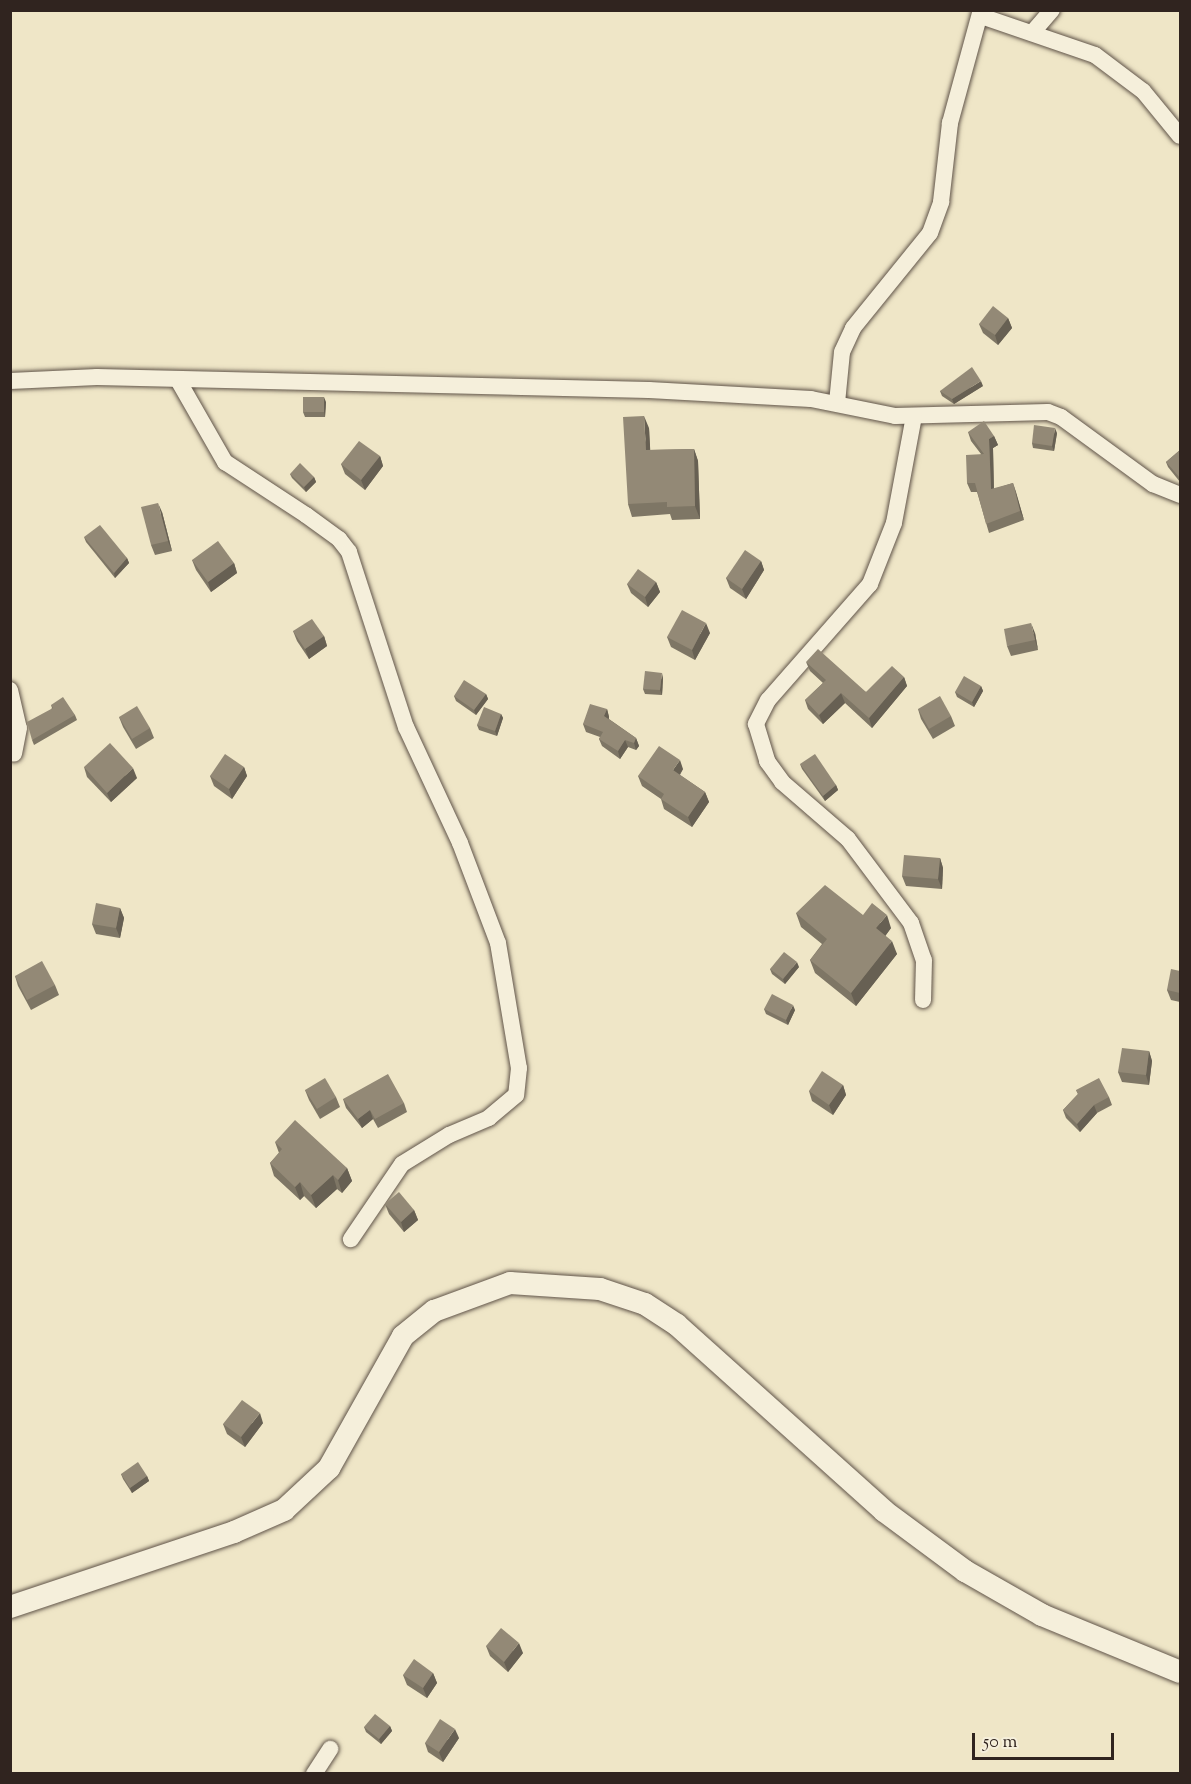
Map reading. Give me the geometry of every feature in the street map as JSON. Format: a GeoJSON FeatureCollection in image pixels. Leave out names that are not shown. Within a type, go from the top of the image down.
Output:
{"type":"FeatureCollection","features":[{"type":"Feature","properties":{"kind":"main road"},"geometry":{"type":"LineString","coordinates":[[10,1607],[234,1532],[284,1510],[329,1468],[403,1336],[434,1311],[510,1283],[600,1289],[645,1304],[677,1325],[884,1511],[965,1572],[1042,1615],[1180,1672]]}},
{"type":"Feature","properties":{"kind":"street"},"geometry":{"type":"LineString","coordinates":[[1032,33],[1052,10]]}},
{"type":"Feature","properties":{"kind":"street"},"geometry":{"type":"LineString","coordinates":[[837,403],[842,352],[853,328],[930,233],[941,202],[950,123],[981,13],[1095,55],[1143,91],[1180,136]]}},
{"type":"Feature","properties":{"kind":"street"},"geometry":{"type":"LineString","coordinates":[[10,381],[98,377],[649,390],[837,403],[914,416],[1048,412],[1061,417],[1153,484],[1180,495]]}},
{"type":"Feature","properties":{"kind":"street"},"geometry":{"type":"LineString","coordinates":[[178,380],[225,462],[306,515],[339,539],[349,552],[406,727],[459,843],[498,943],[519,1068],[516,1095],[489,1118],[449,1135],[402,1164],[351,1239]]}},
{"type":"Feature","properties":{"kind":"street"},"geometry":{"type":"LineString","coordinates":[[914,416],[894,523],[870,584],[768,700],[756,724],[767,761],[782,782],[848,840],[911,922],[924,960],[923,1000]]}},
{"type":"Feature","properties":{"kind":"street"},"geometry":{"type":"LineString","coordinates":[[10,690],[19,728],[14,754]]}},
{"type":"Feature","properties":{"kind":"street"},"geometry":{"type":"LineString","coordinates":[[314,1773],[330,1749]]}},
{"type":"Feature","properties":{"kind":"building"},"geometry":{"type":"Polygon","coordinates":[[[993,306],[1008,318],[995,335],[979,324],[993,306]]]}},
{"type":"Feature","properties":{"kind":"building"},"geometry":{"type":"Polygon","coordinates":[[[972,367],[981,381],[952,399],[940,391],[972,367]]]}},
{"type":"Feature","properties":{"kind":"building"},"geometry":{"type":"Polygon","coordinates":[[[303,397],[324,397],[324,412],[303,412],[303,397]]]}},
{"type":"Feature","properties":{"kind":"building"},"geometry":{"type":"Polygon","coordinates":[[[644,416],[646,450],[694,449],[695,506],[667,507],[667,502],[628,504],[623,417],[644,416]]]}},
{"type":"Feature","properties":{"kind":"building"},"geometry":{"type":"Polygon","coordinates":[[[984,421],[994,436],[989,439],[991,489],[1013,483],[1020,511],[986,524],[975,483],[967,483],[966,455],[984,454],[968,432],[984,421]]]}},
{"type":"Feature","properties":{"kind":"building"},"geometry":{"type":"Polygon","coordinates":[[[1034,425],[1055,428],[1052,446],[1032,443],[1034,425]]]}},
{"type":"Feature","properties":{"kind":"building"},"geometry":{"type":"Polygon","coordinates":[[[359,441],[380,456],[361,480],[341,464],[359,441]]]}},
{"type":"Feature","properties":{"kind":"building"},"geometry":{"type":"Polygon","coordinates":[[[1180,450],[1180,478],[1166,462],[1180,450]]]}},
{"type":"Feature","properties":{"kind":"building"},"geometry":{"type":"Polygon","coordinates":[[[300,463],[314,477],[304,487],[290,474],[300,463]]]}},
{"type":"Feature","properties":{"kind":"building"},"geometry":{"type":"Polygon","coordinates":[[[158,503],[168,541],[151,545],[141,507],[158,503]]]}},
{"type":"Feature","properties":{"kind":"building"},"geometry":{"type":"Polygon","coordinates":[[[100,525],[127,558],[114,573],[84,537],[100,525]]]}},
{"type":"Feature","properties":{"kind":"building"},"geometry":{"type":"Polygon","coordinates":[[[218,541],[234,563],[208,582],[192,560],[218,541]]]}},
{"type":"Feature","properties":{"kind":"building"},"geometry":{"type":"Polygon","coordinates":[[[745,550],[761,561],[742,589],[726,578],[745,550]]]}},
{"type":"Feature","properties":{"kind":"building"},"geometry":{"type":"Polygon","coordinates":[[[638,569],[656,582],[645,597],[627,584],[638,569]]]}},
{"type":"Feature","properties":{"kind":"building"},"geometry":{"type":"Polygon","coordinates":[[[682,610],[706,623],[692,650],[667,637],[682,610]]]}},
{"type":"Feature","properties":{"kind":"building"},"geometry":{"type":"Polygon","coordinates":[[[312,619],[324,636],[305,649],[293,631],[312,619]]]}},
{"type":"Feature","properties":{"kind":"building"},"geometry":{"type":"Polygon","coordinates":[[[1031,623],[1035,640],[1007,646],[1004,629],[1031,623]]]}},
{"type":"Feature","properties":{"kind":"building"},"geometry":{"type":"Polygon","coordinates":[[[818,649],[866,692],[892,666],[904,677],[869,718],[841,693],[819,715],[805,700],[826,680],[806,662],[818,649]]]}},
{"type":"Feature","properties":{"kind":"building"},"geometry":{"type":"Polygon","coordinates":[[[645,671],[662,673],[660,690],[643,689],[645,671]]]}},
{"type":"Feature","properties":{"kind":"building"},"geometry":{"type":"Polygon","coordinates":[[[964,676],[981,686],[972,702],[955,692],[964,676]]]}},
{"type":"Feature","properties":{"kind":"building"},"geometry":{"type":"Polygon","coordinates":[[[464,680],[486,694],[474,710],[454,696],[464,680]]]}},
{"type":"Feature","properties":{"kind":"building"},"geometry":{"type":"Polygon","coordinates":[[[940,696],[951,716],[929,729],[918,709],[940,696]]]}},
{"type":"Feature","properties":{"kind":"building"},"geometry":{"type":"Polygon","coordinates":[[[63,697],[75,715],[32,740],[27,722],[53,708],[51,705],[63,697]]]}},
{"type":"Feature","properties":{"kind":"building"},"geometry":{"type":"Polygon","coordinates":[[[590,704],[607,709],[604,716],[636,738],[634,743],[625,740],[618,751],[599,739],[603,732],[583,724],[590,704]]]}},
{"type":"Feature","properties":{"kind":"building"},"geometry":{"type":"Polygon","coordinates":[[[137,706],[150,728],[132,739],[119,717],[137,706]]]}},
{"type":"Feature","properties":{"kind":"building"},"geometry":{"type":"Polygon","coordinates":[[[484,707],[501,714],[495,731],[477,725],[484,707]]]}},
{"type":"Feature","properties":{"kind":"building"},"geometry":{"type":"Polygon","coordinates":[[[110,743],[133,768],[107,793],[84,767],[110,743]]]}},
{"type":"Feature","properties":{"kind":"building"},"geometry":{"type":"Polygon","coordinates":[[[659,746],[680,760],[673,770],[705,792],[688,817],[661,799],[664,794],[638,776],[659,746]]]}},
{"type":"Feature","properties":{"kind":"building"},"geometry":{"type":"Polygon","coordinates":[[[225,754],[244,767],[229,789],[210,776],[225,754]]]}},
{"type":"Feature","properties":{"kind":"building"},"geometry":{"type":"Polygon","coordinates":[[[815,754],[836,785],[823,796],[800,764],[815,754]]]}},
{"type":"Feature","properties":{"kind":"building"},"geometry":{"type":"Polygon","coordinates":[[[904,855],[940,858],[938,879],[902,876],[904,855]]]}},
{"type":"Feature","properties":{"kind":"building"},"geometry":{"type":"Polygon","coordinates":[[[825,885],[863,915],[872,903],[887,915],[876,928],[892,941],[851,993],[810,960],[827,939],[796,913],[825,885]]]}},
{"type":"Feature","properties":{"kind":"building"},"geometry":{"type":"Polygon","coordinates":[[[96,903],[120,908],[116,928],[92,924],[96,903]]]}},
{"type":"Feature","properties":{"kind":"building"},"geometry":{"type":"Polygon","coordinates":[[[784,952],[797,962],[783,979],[770,969],[784,952]]]}},
{"type":"Feature","properties":{"kind":"building"},"geometry":{"type":"Polygon","coordinates":[[[42,961],[55,985],[27,1000],[15,976],[42,961]]]}},
{"type":"Feature","properties":{"kind":"building"},"geometry":{"type":"Polygon","coordinates":[[[1171,969],[1180,971],[1180,993],[1167,990],[1171,969]]]}},
{"type":"Feature","properties":{"kind":"building"},"geometry":{"type":"Polygon","coordinates":[[[772,994],[793,1005],[786,1020],[764,1009],[772,994]]]}},
{"type":"Feature","properties":{"kind":"building"},"geometry":{"type":"Polygon","coordinates":[[[1122,1048],[1149,1051],[1146,1075],[1118,1072],[1122,1048]]]}},
{"type":"Feature","properties":{"kind":"building"},"geometry":{"type":"Polygon","coordinates":[[[822,1071],[843,1085],[829,1105],[809,1091],[822,1071]]]}},
{"type":"Feature","properties":{"kind":"building"},"geometry":{"type":"Polygon","coordinates":[[[388,1074],[404,1103],[375,1119],[370,1110],[358,1119],[343,1099],[388,1074]]]}},
{"type":"Feature","properties":{"kind":"building"},"geometry":{"type":"Polygon","coordinates":[[[325,1078],[336,1097],[317,1109],[305,1090],[325,1078]]]}},
{"type":"Feature","properties":{"kind":"building"},"geometry":{"type":"Polygon","coordinates":[[[1099,1078],[1109,1097],[1094,1105],[1077,1124],[1063,1110],[1078,1094],[1076,1090],[1099,1078]]]}},
{"type":"Feature","properties":{"kind":"building"},"geometry":{"type":"Polygon","coordinates":[[[295,1120],[347,1168],[338,1180],[333,1175],[311,1195],[300,1182],[295,1187],[270,1163],[282,1149],[275,1142],[295,1120]]]}},
{"type":"Feature","properties":{"kind":"building"},"geometry":{"type":"Polygon","coordinates":[[[399,1192],[414,1210],[401,1222],[385,1204],[399,1192]]]}},
{"type":"Feature","properties":{"kind":"building"},"geometry":{"type":"Polygon","coordinates":[[[242,1400],[260,1413],[241,1437],[223,1424],[242,1400]]]}},
{"type":"Feature","properties":{"kind":"building"},"geometry":{"type":"Polygon","coordinates":[[[138,1462],[147,1476],[130,1488],[121,1474],[138,1462]]]}},
{"type":"Feature","properties":{"kind":"building"},"geometry":{"type":"Polygon","coordinates":[[[501,1628],[519,1643],[504,1662],[486,1646],[501,1628]]]}},
{"type":"Feature","properties":{"kind":"building"},"geometry":{"type":"Polygon","coordinates":[[[414,1659],[433,1673],[423,1688],[403,1675],[414,1659]]]}},
{"type":"Feature","properties":{"kind":"building"},"geometry":{"type":"Polygon","coordinates":[[[375,1714],[390,1726],[379,1739],[364,1727],[375,1714]]]}},
{"type":"Feature","properties":{"kind":"building"},"geometry":{"type":"Polygon","coordinates":[[[440,1719],[455,1729],[439,1752],[425,1743],[440,1719]]]}}]}
